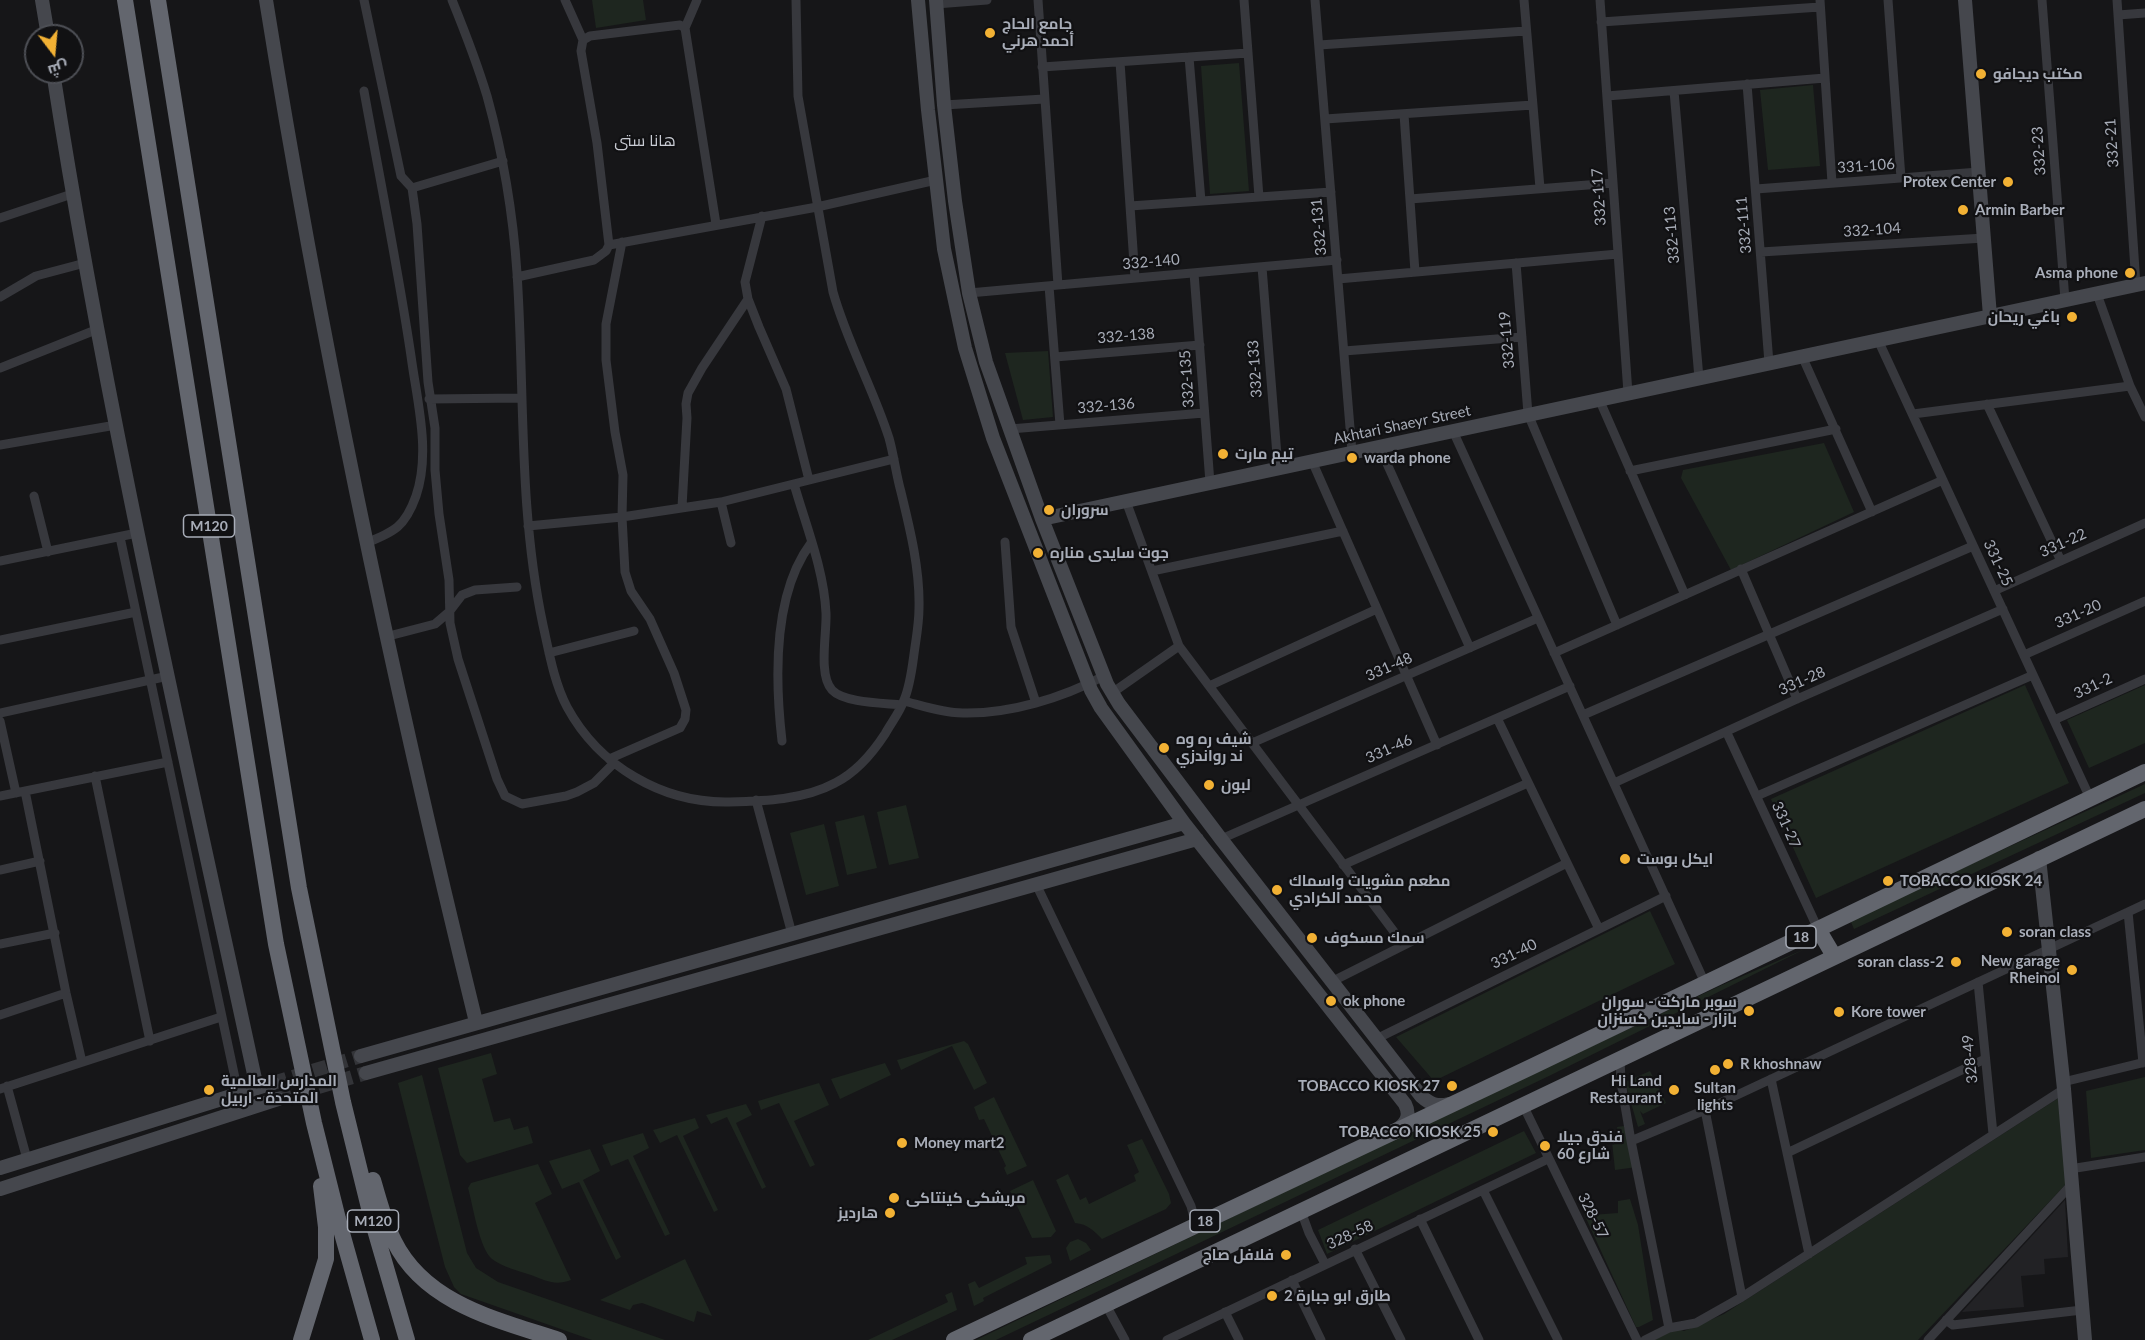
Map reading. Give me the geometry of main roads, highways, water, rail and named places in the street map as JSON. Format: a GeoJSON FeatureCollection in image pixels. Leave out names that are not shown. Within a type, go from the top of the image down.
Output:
{"type":"FeatureCollection","features":[{"type":"Feature","properties":{"kind":"highway","name":"M120"},"geometry":{"type":"LineString","coordinates":[[125,0],[276,944],[314,1123],[372,1340]]}},
{"type":"Feature","properties":{"kind":"highway","name":"M120"},"geometry":{"type":"LineString","coordinates":[[158,0],[299,888],[343,1102],[371,1216],[407,1340]]}},
{"type":"Feature","properties":{"kind":"highway","name":"18"},"geometry":{"type":"LineString","coordinates":[[954,1340],[2145,772]]}},
{"type":"Feature","properties":{"kind":"highway","name":"18"},"geometry":{"type":"LineString","coordinates":[[1037,1339],[2145,809]]}},
{"type":"Feature","properties":{"kind":"highway"},"geometry":{"type":"LineString","coordinates":[[1818,929],[1834,956]]}},
{"type":"Feature","properties":{"kind":"highway"},"geometry":{"type":"LineString","coordinates":[[343,1102],[369,1167],[385,1221],[399,1251],[416,1273],[436,1290],[459,1304],[495,1319],[559,1340]]}},
{"type":"Feature","properties":{"kind":"highway"},"geometry":{"type":"LineString","coordinates":[[301,1340],[326,1259],[326,1227],[314,1123]]}},
{"type":"Feature","properties":{"kind":"tunnel"},"geometry":{"type":"LineString","coordinates":[[273,1083],[361,1056]]}},
{"type":"Feature","properties":{"kind":"tunnel"},"geometry":{"type":"LineString","coordinates":[[278,1099],[366,1073]]}},
{"type":"Feature","properties":{"kind":"place","name":"جامع الحاج أحمد هرني"},"geometry":{"type":"Point","coordinates":[990,33]}},
{"type":"Feature","properties":{"kind":"place","name":"مكتب ديجافو"},"geometry":{"type":"Point","coordinates":[1981,74]}},
{"type":"Feature","properties":{"kind":"place","name":"Protex Center"},"geometry":{"type":"Point","coordinates":[2008,182]}},
{"type":"Feature","properties":{"kind":"place","name":"Armin Barber"},"geometry":{"type":"Point","coordinates":[1963,210]}},
{"type":"Feature","properties":{"kind":"place","name":"Asma phone"},"geometry":{"type":"Point","coordinates":[2130,273]}},
{"type":"Feature","properties":{"kind":"place","name":"باغي ريحان"},"geometry":{"type":"Point","coordinates":[2072,317]}},
{"type":"Feature","properties":{"kind":"place","name":"تيم مارت"},"geometry":{"type":"Point","coordinates":[1223,454]}},
{"type":"Feature","properties":{"kind":"place","name":"warda phone"},"geometry":{"type":"Point","coordinates":[1352,458]}},
{"type":"Feature","properties":{"kind":"place","name":"سروران"},"geometry":{"type":"Point","coordinates":[1049,510]}},
{"type":"Feature","properties":{"kind":"place","name":"جوت سايدى مناره"},"geometry":{"type":"Point","coordinates":[1038,553]}},
{"type":"Feature","properties":{"kind":"place","name":"شيف ره وه ند رواندزي"},"geometry":{"type":"Point","coordinates":[1164,748]}},
{"type":"Feature","properties":{"kind":"place","name":"لبون"},"geometry":{"type":"Point","coordinates":[1209,785]}},
{"type":"Feature","properties":{"kind":"place","name":"ايكل بوست"},"geometry":{"type":"Point","coordinates":[1625,859]}},
{"type":"Feature","properties":{"kind":"place","name":"TOBACCO KIOSK 24"},"geometry":{"type":"Point","coordinates":[1888,881]}},
{"type":"Feature","properties":{"kind":"place","name":"مطعم مشويات واسماك محمد الكرادي"},"geometry":{"type":"Point","coordinates":[1277,890]}},
{"type":"Feature","properties":{"kind":"place","name":"soran class"},"geometry":{"type":"Point","coordinates":[2007,932]}},
{"type":"Feature","properties":{"kind":"place","name":"سمك مسكوف"},"geometry":{"type":"Point","coordinates":[1312,938]}},
{"type":"Feature","properties":{"kind":"place","name":"soran class-2"},"geometry":{"type":"Point","coordinates":[1956,962]}},
{"type":"Feature","properties":{"kind":"place","name":"New garage Rheinol"},"geometry":{"type":"Point","coordinates":[2072,970]}},
{"type":"Feature","properties":{"kind":"place","name":"ok phone"},"geometry":{"type":"Point","coordinates":[1331,1001]}},
{"type":"Feature","properties":{"kind":"place","name":"سوبر ماركت - سوران بازار - سايدين كسنزان"},"geometry":{"type":"Point","coordinates":[1749,1011]}},
{"type":"Feature","properties":{"kind":"place","name":"Kore tower"},"geometry":{"type":"Point","coordinates":[1839,1012]}},
{"type":"Feature","properties":{"kind":"place","name":"R khoshnaw"},"geometry":{"type":"Point","coordinates":[1728,1064]}},
{"type":"Feature","properties":{"kind":"place","name":"Sultan lights"},"geometry":{"type":"Point","coordinates":[1715,1070]}},
{"type":"Feature","properties":{"kind":"place","name":"TOBACCO KIOSK 27"},"geometry":{"type":"Point","coordinates":[1452,1086]}},
{"type":"Feature","properties":{"kind":"place","name":"المدارس العالمية المتحدة - اربيل"},"geometry":{"type":"Point","coordinates":[209,1090]}},
{"type":"Feature","properties":{"kind":"place","name":"Hi Land Restaurant"},"geometry":{"type":"Point","coordinates":[1674,1090]}},
{"type":"Feature","properties":{"kind":"place","name":"TOBACCO KIOSK 25"},"geometry":{"type":"Point","coordinates":[1493,1132]}},
{"type":"Feature","properties":{"kind":"place","name":"Money mart2"},"geometry":{"type":"Point","coordinates":[902,1143]}},
{"type":"Feature","properties":{"kind":"place","name":"فندق جيلا شارع 60"},"geometry":{"type":"Point","coordinates":[1545,1146]}},
{"type":"Feature","properties":{"kind":"place","name":"مریشکی کینتاکی"},"geometry":{"type":"Point","coordinates":[894,1198]}},
{"type":"Feature","properties":{"kind":"place","name":"هاردیز"},"geometry":{"type":"Point","coordinates":[890,1213]}},
{"type":"Feature","properties":{"kind":"place","name":"فلافل صاج"},"geometry":{"type":"Point","coordinates":[1286,1255]}},
{"type":"Feature","properties":{"kind":"place","name":"طارق ابو جبارة 2"},"geometry":{"type":"Point","coordinates":[1272,1296]}},
{"type":"Feature","properties":{"kind":"district","name":"هانا ستى"},"geometry":{"type":"Point","coordinates":[645,141]}}]}
